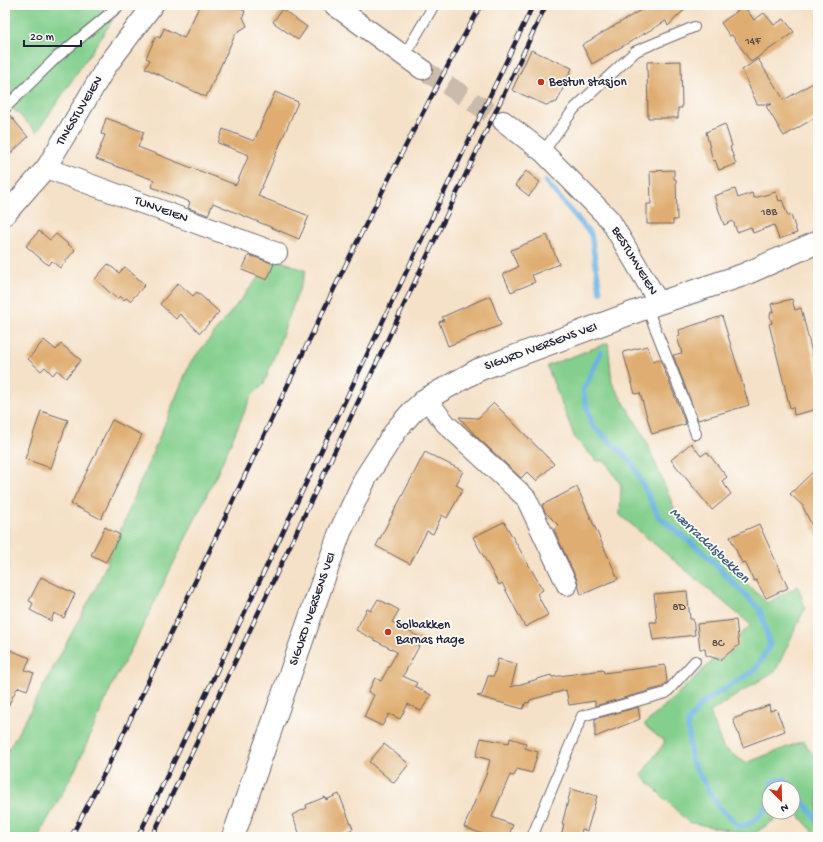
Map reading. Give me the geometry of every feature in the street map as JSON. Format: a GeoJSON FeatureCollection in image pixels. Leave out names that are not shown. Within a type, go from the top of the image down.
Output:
{"type":"FeatureCollection","features":[{"type":"Feature","properties":{"kind":"street","name":"TINGSTUVEIEN"},"geometry":{"type":"LineString","coordinates":[[5,215],[46,168],[106,67],[153,5]]}},
{"type":"Feature","properties":{"kind":"street"},"geometry":{"type":"LineString","coordinates":[[334,5],[422,69]]}},
{"type":"Feature","properties":{"kind":"street","name":"BESTUMVEIEN"},"geometry":{"type":"LineString","coordinates":[[503,121],[543,152],[610,220],[653,306],[743,275],[818,242]]}},
{"type":"Feature","properties":{"kind":"street","name":"TUNVEIEN"},"geometry":{"type":"LineString","coordinates":[[46,168],[277,253]]}},
{"type":"Feature","properties":{"kind":"street","name":"SIGURD IVERSENS VEI"},"geometry":{"type":"LineString","coordinates":[[232,837],[340,532],[366,477],[397,429],[426,400],[478,370],[653,306]]}},
{"type":"Feature","properties":{"kind":"street"},"geometry":{"type":"LineString","coordinates":[[426,400],[446,424],[526,498],[567,585]]}},
{"type":"Feature","properties":{"kind":"lane"},"geometry":{"type":"LineString","coordinates":[[5,108],[57,57],[120,5]]}},
{"type":"Feature","properties":{"kind":"lane"},"geometry":{"type":"LineString","coordinates":[[404,56],[434,5]]}},
{"type":"Feature","properties":{"kind":"lane"},"geometry":{"type":"LineString","coordinates":[[543,152],[574,109],[636,51],[694,27]]}},
{"type":"Feature","properties":{"kind":"lane"},"geometry":{"type":"LineString","coordinates":[[653,306],[696,434]]}},
{"type":"Feature","properties":{"kind":"lane"},"geometry":{"type":"LineString","coordinates":[[532,837],[582,716],[666,693],[695,661]]}},
{"type":"Feature","properties":{"kind":"green space"},"geometry":{"type":"Polygon","coordinates":[[[5,5],[123,5],[37,132],[5,101],[5,5]]]}},
{"type":"Feature","properties":{"kind":"green space"},"geometry":{"type":"Polygon","coordinates":[[[274,258],[306,271],[264,384],[251,397],[217,474],[137,638],[112,685],[76,768],[38,837],[5,837],[5,755],[99,582],[190,363],[274,258]]]}},
{"type":"Feature","properties":{"kind":"green space"},"geometry":{"type":"Polygon","coordinates":[[[608,343],[612,383],[644,436],[677,515],[767,603],[798,586],[805,608],[776,670],[710,712],[723,748],[746,763],[803,741],[818,762],[818,837],[801,818],[801,780],[761,780],[761,820],[774,820],[752,835],[688,822],[641,775],[665,742],[644,725],[751,625],[620,515],[621,485],[605,461],[597,461],[575,438],[547,366],[608,343]]]}},
{"type":"Feature","properties":{"kind":"building"},"geometry":{"type":"Polygon","coordinates":[[[200,5],[232,5],[245,11],[243,17],[247,26],[236,33],[206,97],[145,68],[150,60],[146,58],[156,36],[160,38],[164,28],[184,38],[200,5]]]}},
{"type":"Feature","properties":{"kind":"building"},"geometry":{"type":"Polygon","coordinates":[[[638,5],[692,5],[683,11],[668,26],[666,21],[592,64],[582,45],[641,10],[638,5]]]}},
{"type":"Feature","properties":{"kind":"building"},"geometry":{"type":"Polygon","coordinates":[[[744,6],[754,20],[764,13],[774,25],[784,19],[794,32],[751,62],[732,35],[730,36],[721,23],[744,6]]]}},
{"type":"Feature","properties":{"kind":"building"},"geometry":{"type":"Polygon","coordinates":[[[282,9],[307,27],[298,40],[273,22],[282,9]]]}},
{"type":"Feature","properties":{"kind":"building","name":"Bestun stasjon"},"geometry":{"type":"Polygon","coordinates":[[[531,50],[572,68],[557,102],[546,105],[512,90],[531,50]]]}},
{"type":"Feature","properties":{"kind":"building"},"geometry":{"type":"Polygon","coordinates":[[[758,59],[784,100],[818,80],[818,116],[784,136],[766,106],[772,104],[757,104],[742,70],[758,59]]]}},
{"type":"Feature","properties":{"kind":"building"},"geometry":{"type":"Polygon","coordinates":[[[681,61],[682,108],[678,108],[678,118],[648,118],[647,62],[681,61]]]}},
{"type":"Feature","properties":{"kind":"building"},"geometry":{"type":"Polygon","coordinates":[[[275,92],[298,102],[258,196],[309,216],[299,239],[213,203],[208,215],[188,208],[190,202],[152,187],[154,180],[96,159],[105,135],[101,134],[106,118],[144,132],[138,147],[236,185],[249,155],[218,143],[223,129],[254,141],[275,92]]]}},
{"type":"Feature","properties":{"kind":"building"},"geometry":{"type":"Polygon","coordinates":[[[8,113],[28,137],[5,159],[5,114],[8,113]]]}},
{"type":"Feature","properties":{"kind":"building"},"geometry":{"type":"Polygon","coordinates":[[[725,124],[732,146],[730,147],[736,164],[719,170],[715,160],[713,161],[706,132],[725,124]]]}},
{"type":"Feature","properties":{"kind":"building"},"geometry":{"type":"Polygon","coordinates":[[[674,170],[674,179],[676,179],[677,220],[673,220],[673,224],[647,224],[647,204],[651,204],[650,171],[674,170]]]}},
{"type":"Feature","properties":{"kind":"building"},"geometry":{"type":"Polygon","coordinates":[[[526,171],[540,182],[529,196],[515,185],[526,171]]]}},
{"type":"Feature","properties":{"kind":"building"},"geometry":{"type":"Polygon","coordinates":[[[735,189],[738,198],[752,193],[754,198],[776,192],[779,201],[782,200],[788,216],[791,215],[797,233],[779,239],[774,225],[753,233],[751,227],[737,232],[733,221],[724,225],[714,196],[735,189]]]}},
{"type":"Feature","properties":{"kind":"building"},"geometry":{"type":"Polygon","coordinates":[[[39,231],[50,240],[56,234],[75,250],[60,268],[52,261],[48,265],[26,246],[39,231]]]}},
{"type":"Feature","properties":{"kind":"building"},"geometry":{"type":"Polygon","coordinates":[[[547,235],[559,264],[532,275],[535,282],[511,292],[503,274],[518,267],[511,250],[547,235]]]}},
{"type":"Feature","properties":{"kind":"building"},"geometry":{"type":"Polygon","coordinates":[[[249,255],[274,264],[267,280],[242,270],[249,255]]]}},
{"type":"Feature","properties":{"kind":"building"},"geometry":{"type":"Polygon","coordinates":[[[108,264],[119,273],[125,267],[145,285],[130,301],[126,298],[124,300],[120,296],[117,299],[95,279],[108,264]]]}},
{"type":"Feature","properties":{"kind":"building"},"geometry":{"type":"Polygon","coordinates":[[[178,283],[193,296],[197,292],[219,312],[200,333],[180,314],[176,319],[160,304],[178,283]]]}},
{"type":"Feature","properties":{"kind":"building"},"geometry":{"type":"Polygon","coordinates":[[[490,296],[501,325],[448,346],[439,322],[444,320],[442,317],[490,296]]]}},
{"type":"Feature","properties":{"kind":"building"},"geometry":{"type":"Polygon","coordinates":[[[792,299],[795,310],[801,308],[818,377],[818,409],[794,415],[793,407],[790,408],[769,324],[772,323],[770,316],[771,312],[773,312],[771,304],[792,299]]]}},
{"type":"Feature","properties":{"kind":"building"},"geometry":{"type":"Polygon","coordinates":[[[722,316],[749,405],[698,420],[673,355],[682,353],[677,337],[680,336],[679,330],[722,316]]]}},
{"type":"Feature","properties":{"kind":"building"},"geometry":{"type":"Polygon","coordinates":[[[44,340],[56,350],[61,344],[81,360],[66,378],[57,370],[53,375],[45,367],[41,371],[28,359],[44,340]]]}},
{"type":"Feature","properties":{"kind":"building"},"geometry":{"type":"Polygon","coordinates":[[[647,346],[653,361],[660,359],[686,424],[652,434],[640,393],[635,394],[623,352],[647,346]]]}},
{"type":"Feature","properties":{"kind":"building"},"geometry":{"type":"Polygon","coordinates":[[[494,403],[554,464],[536,481],[527,472],[521,478],[476,436],[459,417],[478,418],[494,403]]]}},
{"type":"Feature","properties":{"kind":"building"},"geometry":{"type":"Polygon","coordinates":[[[41,411],[68,420],[51,468],[25,459],[41,411]]]}},
{"type":"Feature","properties":{"kind":"building"},"geometry":{"type":"Polygon","coordinates":[[[112,420],[142,435],[101,519],[71,504],[112,420]]]}},
{"type":"Feature","properties":{"kind":"building"},"geometry":{"type":"Polygon","coordinates":[[[691,443],[701,456],[707,452],[727,477],[722,481],[731,494],[712,510],[671,460],[691,443]]]}},
{"type":"Feature","properties":{"kind":"building"},"geometry":{"type":"Polygon","coordinates":[[[425,452],[463,471],[456,485],[463,489],[447,518],[442,515],[433,534],[427,531],[410,564],[376,546],[425,452]]]}},
{"type":"Feature","properties":{"kind":"building"},"geometry":{"type":"Polygon","coordinates":[[[818,467],[818,538],[802,505],[790,494],[818,467]]]}},
{"type":"Feature","properties":{"kind":"building"},"geometry":{"type":"Polygon","coordinates":[[[577,487],[618,579],[581,595],[577,580],[554,530],[558,525],[545,512],[542,505],[577,487]]]}},
{"type":"Feature","properties":{"kind":"building"},"geometry":{"type":"Polygon","coordinates":[[[504,522],[543,590],[537,594],[548,615],[525,627],[502,583],[499,585],[473,537],[504,522]]]}},
{"type":"Feature","properties":{"kind":"building"},"geometry":{"type":"Polygon","coordinates":[[[759,524],[788,588],[766,598],[756,580],[754,581],[745,562],[742,563],[730,537],[759,524]]]}},
{"type":"Feature","properties":{"kind":"building"},"geometry":{"type":"Polygon","coordinates":[[[105,527],[120,535],[106,562],[91,555],[105,527]]]}},
{"type":"Feature","properties":{"kind":"building"},"geometry":{"type":"Polygon","coordinates":[[[41,577],[75,594],[64,618],[54,613],[51,621],[30,610],[33,603],[29,601],[41,577]]]}},
{"type":"Feature","properties":{"kind":"building"},"geometry":{"type":"Polygon","coordinates":[[[687,591],[690,619],[693,619],[695,635],[653,640],[650,622],[657,622],[654,594],[687,591]]]}},
{"type":"Feature","properties":{"kind":"building"},"geometry":{"type":"Polygon","coordinates":[[[378,599],[399,610],[392,622],[423,639],[403,676],[417,683],[415,686],[431,695],[421,711],[408,704],[400,719],[389,714],[382,726],[364,717],[374,695],[368,692],[375,678],[381,681],[397,652],[356,630],[367,609],[371,611],[378,599]]]}},
{"type":"Feature","properties":{"kind":"building"},"geometry":{"type":"Polygon","coordinates":[[[736,620],[739,645],[720,660],[706,655],[705,649],[700,649],[697,624],[736,620]]]}},
{"type":"Feature","properties":{"kind":"building"},"geometry":{"type":"Polygon","coordinates":[[[5,648],[30,658],[25,670],[34,673],[27,690],[19,687],[16,690],[5,712],[5,648]]]}},
{"type":"Feature","properties":{"kind":"building"},"geometry":{"type":"Polygon","coordinates":[[[498,659],[517,664],[511,687],[551,675],[552,677],[603,670],[604,673],[665,665],[667,682],[662,687],[595,706],[595,701],[569,705],[566,690],[530,700],[529,703],[526,702],[523,709],[477,696],[482,695],[488,676],[494,676],[498,659]]]}},
{"type":"Feature","properties":{"kind":"building"},"geometry":{"type":"Polygon","coordinates":[[[769,705],[770,711],[776,709],[785,731],[743,747],[733,719],[769,705]]]}},
{"type":"Feature","properties":{"kind":"building"},"geometry":{"type":"Polygon","coordinates":[[[638,707],[640,719],[595,737],[595,719],[638,707]]]}},
{"type":"Feature","properties":{"kind":"building"},"geometry":{"type":"Polygon","coordinates":[[[481,738],[509,743],[510,738],[526,743],[525,748],[538,752],[532,773],[517,769],[514,776],[510,775],[492,817],[513,825],[508,837],[490,837],[464,827],[486,775],[490,760],[476,756],[481,738]]]}},
{"type":"Feature","properties":{"kind":"building"},"geometry":{"type":"Polygon","coordinates":[[[384,744],[409,764],[394,783],[369,762],[384,744]]]}},
{"type":"Feature","properties":{"kind":"building"},"geometry":{"type":"Polygon","coordinates":[[[571,789],[597,796],[587,831],[582,829],[580,837],[561,837],[564,824],[562,824],[571,789]]]}},
{"type":"Feature","properties":{"kind":"building"},"geometry":{"type":"Polygon","coordinates":[[[339,794],[353,829],[333,837],[301,837],[292,815],[307,808],[306,805],[325,797],[326,800],[339,794]]]}},
{"type":"Feature","properties":{"kind":"waterway","name":"Mærradalsbekken"},"geometry":{"type":"LineString","coordinates":[[546,182],[591,234],[600,292]]}},
{"type":"Feature","properties":{"kind":"waterway","name":"Mærradalsbekken"},"geometry":{"type":"LineString","coordinates":[[601,352],[583,392],[592,425],[631,461],[659,517],[706,555],[760,610],[770,645],[755,670],[702,703],[688,722],[691,760],[718,806],[739,826],[754,821],[761,814]]}},
{"type":"Feature","properties":{"kind":"waterway","name":"Mærradalsbekken"},"geometry":{"type":"LineString","coordinates":[[776,780],[786,780]]}},
{"type":"Feature","properties":{"kind":"waterway","name":"Mærradalsbekken"},"geometry":{"type":"LineString","coordinates":[[801,799],[818,821]]}},
{"type":"Feature","properties":{"kind":"tunnel"},"geometry":{"type":"LineString","coordinates":[[422,69],[503,121]]}},
{"type":"Feature","properties":{"kind":"railway"},"geometry":{"type":"LineString","coordinates":[[71,837],[106,770],[288,384],[381,193],[481,5]]}},
{"type":"Feature","properties":{"kind":"railway"},"geometry":{"type":"LineString","coordinates":[[138,837],[533,5]]}},
{"type":"Feature","properties":{"kind":"railway"},"geometry":{"type":"LineString","coordinates":[[152,837],[546,5]]}},
{"type":"Feature","properties":{"kind":"place","name":"Bestun stasjon"},"geometry":{"type":"Point","coordinates":[541,82]}},
{"type":"Feature","properties":{"kind":"place","name":"Solbakken Barnas Hage"},"geometry":{"type":"Point","coordinates":[388,632]}}]}
